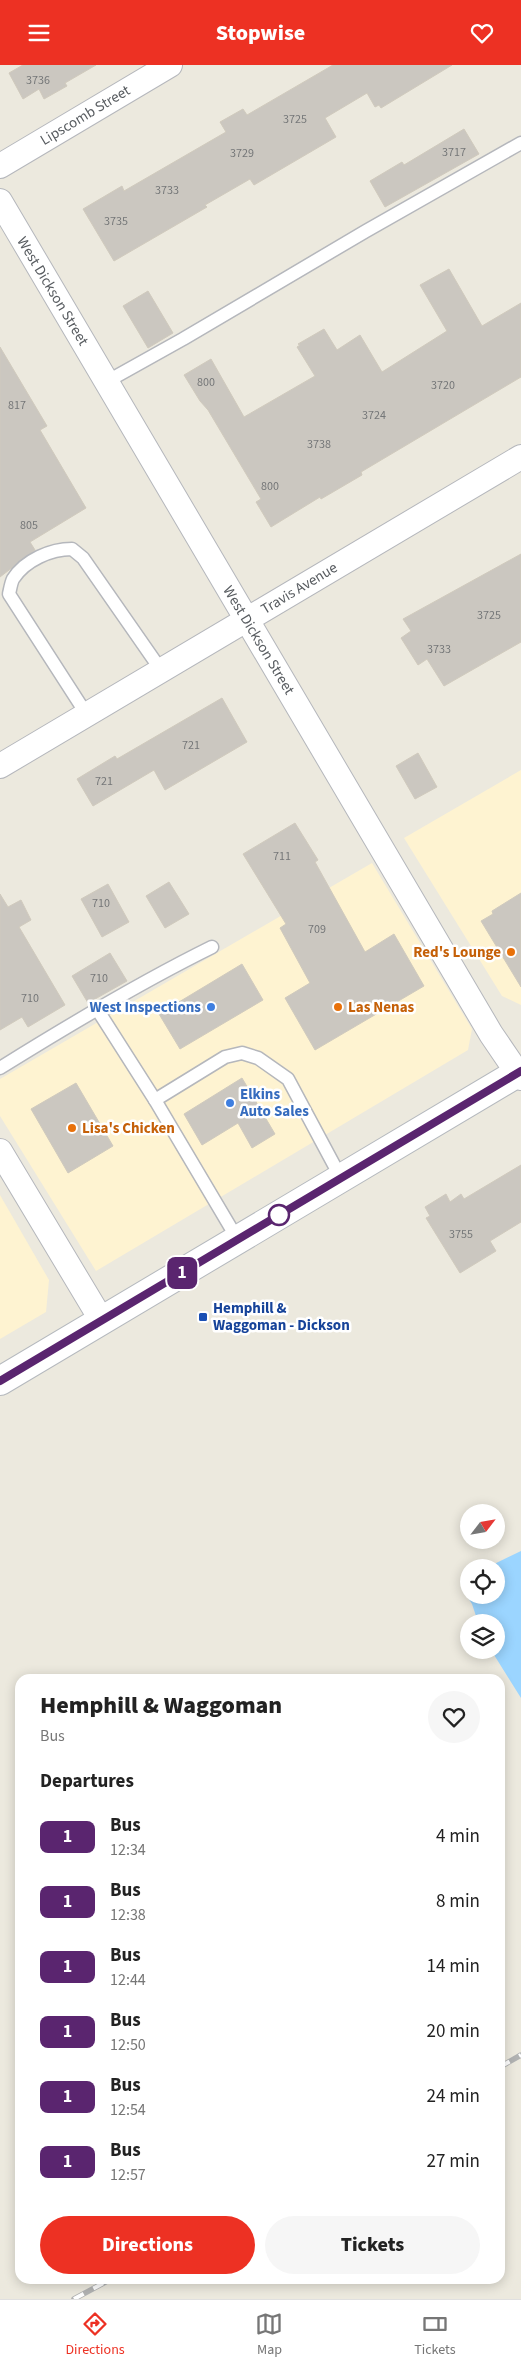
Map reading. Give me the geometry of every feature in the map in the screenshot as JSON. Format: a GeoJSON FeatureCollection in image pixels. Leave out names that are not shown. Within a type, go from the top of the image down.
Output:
{"type":"FeatureCollection","features":[{"type":"Feature","properties":{"kind":"main road"},"geometry":{"type":"LineString","coordinates":[[0,1381],[520,1074]]}},
{"type":"Feature","properties":{"kind":"street","name":"Lipscomb Street"},"geometry":{"type":"LineString","coordinates":[[0,166],[170,65]]}},
{"type":"Feature","properties":{"kind":"street","name":"West Dickson Street"},"geometry":{"type":"LineString","coordinates":[[0,201],[491,1034],[520,1074]]}},
{"type":"Feature","properties":{"kind":"street","name":"Travis Avenue"},"geometry":{"type":"LineString","coordinates":[[0,766],[521,457]]}},
{"type":"Feature","properties":{"kind":"street"},"geometry":{"type":"LineString","coordinates":[[0,1151],[102,1321]]}},
{"type":"Feature","properties":{"kind":"lane"},"geometry":{"type":"LineString","coordinates":[[106,382],[521,143]]}},
{"type":"Feature","properties":{"kind":"lane"},"geometry":{"type":"LineString","coordinates":[[87,715],[9,594],[12,580],[23,568],[44,554],[59,549],[72,549],[83,558],[161,670]]}},
{"type":"Feature","properties":{"kind":"lane"},"geometry":{"type":"LineString","coordinates":[[0,1068],[97,1009],[212,947]]}},
{"type":"Feature","properties":{"kind":"lane"},"geometry":{"type":"LineString","coordinates":[[97,1009],[155,1100],[238,1240]]}},
{"type":"Feature","properties":{"kind":"lane"},"geometry":{"type":"LineString","coordinates":[[155,1100],[225,1057],[242,1053],[258,1057],[288,1079],[341,1179]]}},
{"type":"Feature","properties":{"kind":"shaded area"},"geometry":{"type":"Polygon","coordinates":[[[521,770],[521,1005],[502,996],[404,838],[521,770]]]}},
{"type":"Feature","properties":{"kind":"shaded area"},"geometry":{"type":"Polygon","coordinates":[[[372,863],[472,1029],[468,1050],[96,1271],[0,1116],[0,1079],[372,863]]]}},
{"type":"Feature","properties":{"kind":"shaded area"},"geometry":{"type":"Polygon","coordinates":[[[0,1195],[49,1280],[46,1312],[0,1339],[0,1195]]]}},
{"type":"Feature","properties":{"kind":"water"},"geometry":{"type":"Polygon","coordinates":[[[521,1551],[521,1698],[497,1659],[505,1659],[505,1614],[475,1614],[472,1604],[505,1604],[504,1559],[521,1551]]]}},
{"type":"Feature","properties":{"kind":"building"},"geometry":{"type":"Polygon","coordinates":[[[23,65],[96,65],[65,83],[67,86],[44,99],[39,89],[23,99],[9,73],[23,65]]]}},
{"type":"Feature","properties":{"kind":"building"},"geometry":{"type":"Polygon","coordinates":[[[333,65],[452,65],[381,108],[379,105],[375,107],[367,93],[325,118],[336,137],[254,185],[250,179],[205,205],[207,207],[114,261],[83,209],[122,186],[124,191],[226,132],[220,122],[243,109],[247,115],[333,65]]]}},
{"type":"Feature","properties":{"kind":"building"},"geometry":{"type":"Polygon","coordinates":[[[464,129],[479,154],[385,207],[370,181],[402,162],[404,165],[464,129]]]}},
{"type":"Feature","properties":{"kind":"building"},"geometry":{"type":"Polygon","coordinates":[[[449,269],[482,326],[521,303],[521,377],[361,472],[362,475],[321,499],[320,497],[271,527],[256,502],[261,499],[208,410],[200,401],[184,375],[211,359],[244,417],[315,376],[297,347],[300,345],[298,344],[324,329],[337,350],[360,335],[382,372],[447,331],[420,285],[449,269]]]}},
{"type":"Feature","properties":{"kind":"building"},"geometry":{"type":"Polygon","coordinates":[[[148,291],[173,333],[148,348],[123,306],[148,291]]]}},
{"type":"Feature","properties":{"kind":"building"},"geometry":{"type":"Polygon","coordinates":[[[0,347],[47,426],[40,430],[86,508],[30,542],[35,550],[0,577],[0,347]]]}},
{"type":"Feature","properties":{"kind":"building"},"geometry":{"type":"Polygon","coordinates":[[[521,554],[521,642],[444,686],[427,659],[418,665],[401,638],[411,631],[403,619],[521,554]]]}},
{"type":"Feature","properties":{"kind":"building"},"geometry":{"type":"Polygon","coordinates":[[[222,698],[247,742],[165,790],[154,770],[93,806],[77,779],[115,756],[117,759],[222,698]]]}},
{"type":"Feature","properties":{"kind":"building"},"geometry":{"type":"Polygon","coordinates":[[[418,753],[437,787],[415,799],[396,766],[418,753]]]}},
{"type":"Feature","properties":{"kind":"building"},"geometry":{"type":"Polygon","coordinates":[[[295,823],[318,860],[315,862],[365,952],[394,934],[424,986],[315,1050],[285,998],[310,983],[280,928],[286,924],[243,854],[295,823]]]}},
{"type":"Feature","properties":{"kind":"building"},"geometry":{"type":"Polygon","coordinates":[[[169,882],[189,914],[165,928],[146,896],[169,882]]]}},
{"type":"Feature","properties":{"kind":"building"},"geometry":{"type":"Polygon","coordinates":[[[108,884],[129,922],[102,937],[81,899],[108,884]]]}},
{"type":"Feature","properties":{"kind":"building","name":"Red's Lounge"},"geometry":{"type":"Polygon","coordinates":[[[521,893],[521,987],[481,921],[493,914],[492,911],[521,893]]]}},
{"type":"Feature","properties":{"kind":"building"},"geometry":{"type":"Polygon","coordinates":[[[0,894],[8,907],[21,900],[31,920],[19,927],[65,1005],[28,1027],[22,1017],[0,1030],[0,894]]]}},
{"type":"Feature","properties":{"kind":"building"},"geometry":{"type":"Polygon","coordinates":[[[110,953],[127,981],[88,1003],[72,976],[110,953]]]}},
{"type":"Feature","properties":{"kind":"building","name":"West Inspections"},"geometry":{"type":"Polygon","coordinates":[[[242,964],[263,1000],[180,1049],[159,1014],[242,964]]]}},
{"type":"Feature","properties":{"kind":"building","name":"Elkins Auto Sales"},"geometry":{"type":"Polygon","coordinates":[[[242,1078],[275,1134],[252,1148],[238,1123],[202,1145],[184,1114],[242,1078]]]}},
{"type":"Feature","properties":{"kind":"building","name":"Lisa's Chicken"},"geometry":{"type":"Polygon","coordinates":[[[76,1083],[113,1146],[68,1173],[31,1109],[76,1083]]]}},
{"type":"Feature","properties":{"kind":"building"},"geometry":{"type":"Polygon","coordinates":[[[521,1165],[521,1222],[490,1241],[496,1251],[460,1273],[426,1218],[430,1216],[425,1207],[446,1194],[450,1202],[461,1194],[464,1199],[521,1165]]]}},
{"type":"Feature","properties":{"kind":"railway"},"geometry":{"type":"LineString","coordinates":[[505,2064],[521,2055]]}},
{"type":"Feature","properties":{"kind":"railway"},"geometry":{"type":"LineString","coordinates":[[74,2299],[102,2284]]}},
{"type":"Feature","properties":{"kind":"bus line","name":"1"},"geometry":{"type":"LineString","coordinates":[[0,1381],[521,1071]]}},
{"type":"Feature","properties":{"kind":"place","name":"Red's Lounge"},"geometry":{"type":"Point","coordinates":[511,952]}},
{"type":"Feature","properties":{"kind":"place","name":"West Inspections"},"geometry":{"type":"Point","coordinates":[211,1007]}},
{"type":"Feature","properties":{"kind":"place","name":"Las Nenas"},"geometry":{"type":"Point","coordinates":[338,1007]}},
{"type":"Feature","properties":{"kind":"place","name":"Elkins Auto Sales"},"geometry":{"type":"Point","coordinates":[230,1103]}},
{"type":"Feature","properties":{"kind":"place","name":"Lisa's Chicken"},"geometry":{"type":"Point","coordinates":[72,1128]}},
{"type":"Feature","properties":{"kind":"place","name":"Hemphill & Waggoman - Dickson"},"geometry":{"type":"Point","coordinates":[203,1317]}}]}
